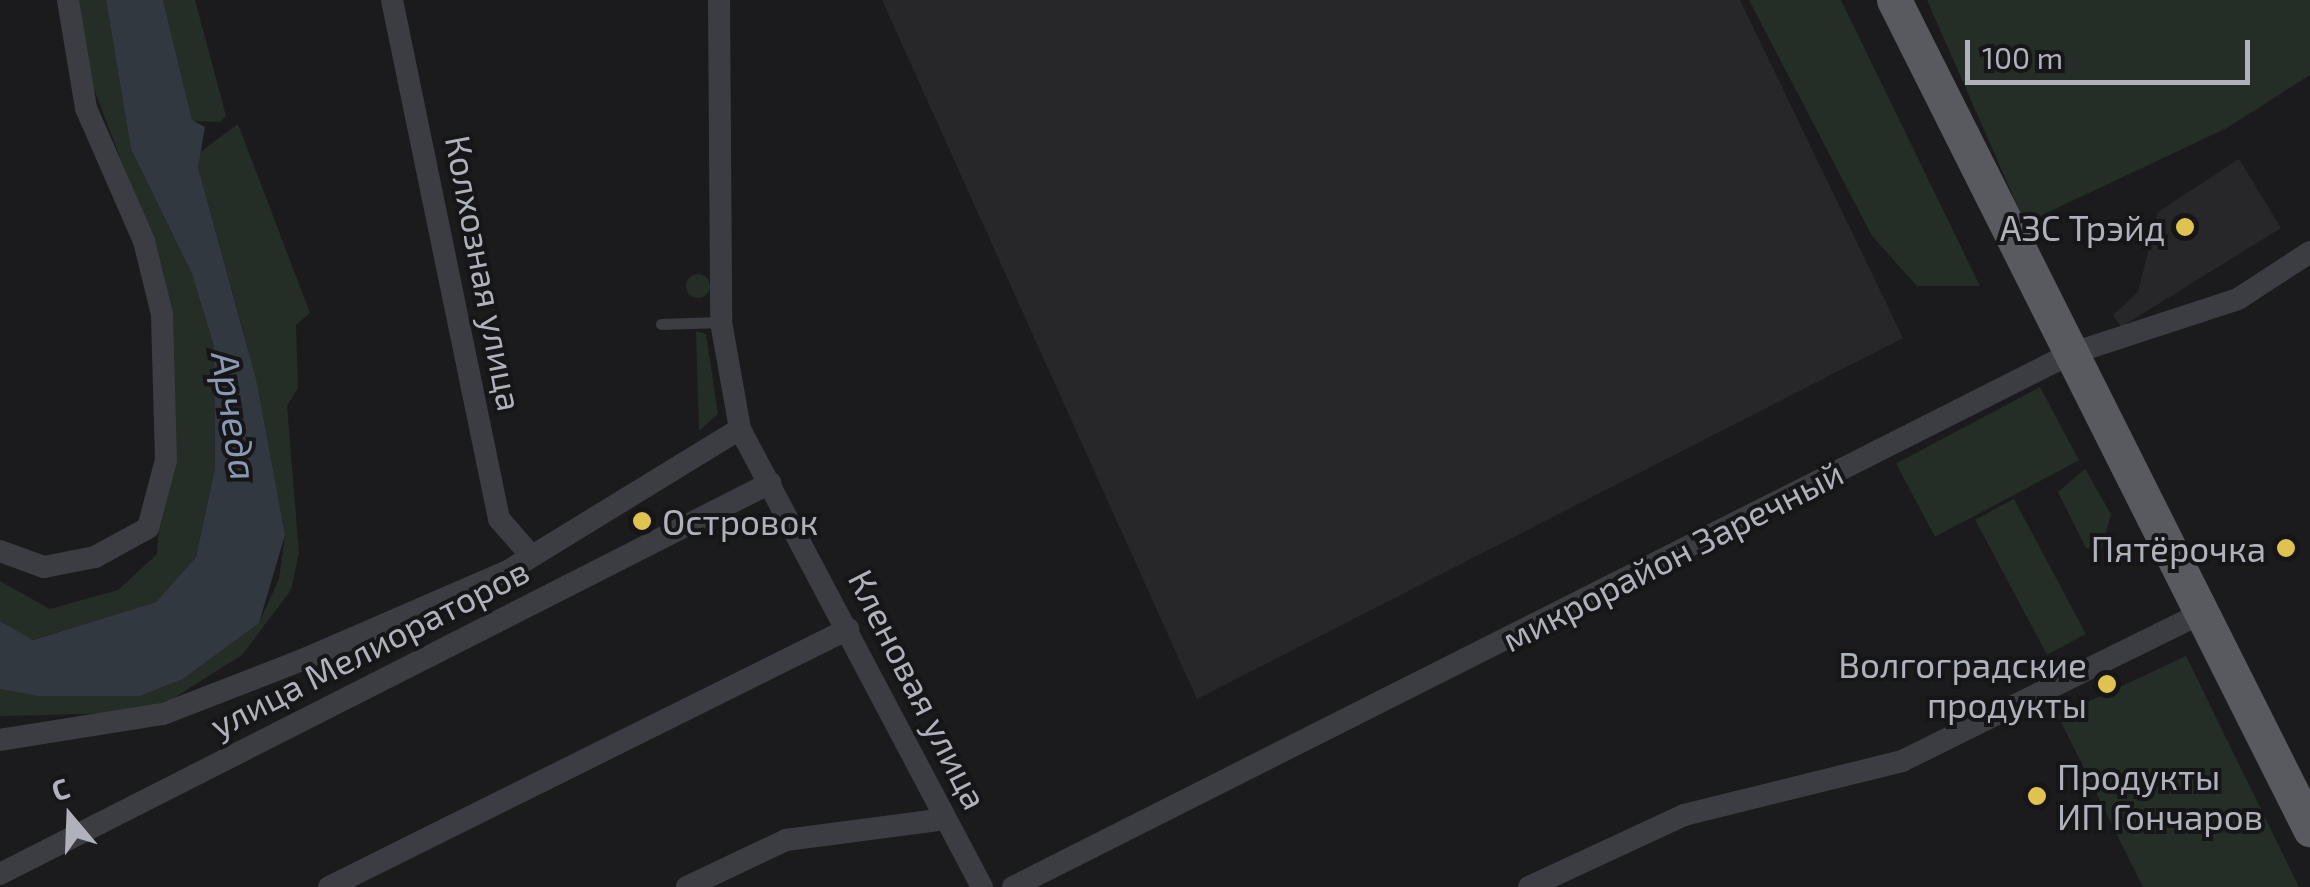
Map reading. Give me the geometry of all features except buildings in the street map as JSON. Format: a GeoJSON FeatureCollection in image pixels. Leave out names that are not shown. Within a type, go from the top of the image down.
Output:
{"type":"FeatureCollection","features":[{"type":"Feature","properties":{"kind":"main road"},"geometry":{"type":"LineString","coordinates":[[1894,0],[2310,829]]}},
{"type":"Feature","properties":{"kind":"street"},"geometry":{"type":"LineString","coordinates":[[0,551],[44,567],[94,557],[148,528],[166,460],[162,314],[144,240],[86,108],[68,0]]}},
{"type":"Feature","properties":{"kind":"street","name":"Колхозная улица"},"geometry":{"type":"LineString","coordinates":[[392,0],[499,518],[527,552]]}},
{"type":"Feature","properties":{"kind":"street","name":"Кленовая улица"},"geometry":{"type":"LineString","coordinates":[[720,0],[721,322],[740,429],[982,887]]}},
{"type":"Feature","properties":{"kind":"street","name":"микрорайон Заречный"},"geometry":{"type":"LineString","coordinates":[[1014,887],[2070,354],[2238,299],[2310,252]]}},
{"type":"Feature","properties":{"kind":"street"},"geometry":{"type":"LineString","coordinates":[[0,740],[163,714],[508,571],[527,552],[740,429]]}},
{"type":"Feature","properties":{"kind":"street","name":"улица Мелиораторов"},"geometry":{"type":"LineString","coordinates":[[0,874],[770,483]]}},
{"type":"Feature","properties":{"kind":"street"},"geometry":{"type":"LineString","coordinates":[[1529,887],[1684,815],[1902,760],[2201,613]]}},
{"type":"Feature","properties":{"kind":"street"},"geometry":{"type":"LineString","coordinates":[[329,887],[848,629]]}},
{"type":"Feature","properties":{"kind":"street"},"geometry":{"type":"LineString","coordinates":[[687,887],[786,840],[946,820]]}},
{"type":"Feature","properties":{"kind":"lane"},"geometry":{"type":"LineString","coordinates":[[661,324],[721,322]]}},
{"type":"Feature","properties":{"kind":"shaded area"},"geometry":{"type":"Polygon","coordinates":[[[60,0],[106,0],[131,149],[192,274],[214,348],[215,468],[196,557],[156,602],[32,640],[0,621],[0,581],[50,609],[118,590],[157,554],[170,335],[163,270],[60,0]]]}},
{"type":"Feature","properties":{"kind":"shaded area"},"geometry":{"type":"Polygon","coordinates":[[[163,0],[195,0],[226,116],[220,122],[192,121],[163,0]]]}},
{"type":"Feature","properties":{"kind":"shaded area"},"geometry":{"type":"Polygon","coordinates":[[[882,0],[1740,0],[1903,338],[1197,699],[882,0]]]}},
{"type":"Feature","properties":{"kind":"shaded area"},"geometry":{"type":"Polygon","coordinates":[[[1749,0],[1841,0],[1980,286],[1917,286],[1872,236],[1749,0]]]}},
{"type":"Feature","properties":{"kind":"shaded area"},"geometry":{"type":"Polygon","coordinates":[[[1927,0],[2310,0],[2310,75],[2227,128],[2025,223],[1927,0]]]}},
{"type":"Feature","properties":{"kind":"shaded area"},"geometry":{"type":"Polygon","coordinates":[[[238,124],[310,313],[296,325],[298,388],[287,406],[299,553],[291,590],[242,655],[172,699],[128,713],[0,716],[0,689],[140,696],[183,679],[259,623],[279,579],[285,535],[247,345],[198,167],[199,153],[238,124]]]}},
{"type":"Feature","properties":{"kind":"shaded area"},"geometry":{"type":"Polygon","coordinates":[[[2239,159],[2281,228],[2121,327],[2113,315],[2138,292],[2158,212],[2239,159]]]}},
{"type":"Feature","properties":{"kind":"shaded area"},"geometry":{"type":"Polygon","coordinates":[[[698,274],[707,277],[707,295],[698,298],[689,295],[686,286],[689,277],[698,274]]]}},
{"type":"Feature","properties":{"kind":"shaded area"},"geometry":{"type":"Polygon","coordinates":[[[696,331],[706,334],[718,414],[699,431],[696,331]]]}},
{"type":"Feature","properties":{"kind":"shaded area"},"geometry":{"type":"Polygon","coordinates":[[[2040,387],[2079,460],[1935,537],[1896,464],[2040,387]]]}},
{"type":"Feature","properties":{"kind":"shaded area"},"geometry":{"type":"Polygon","coordinates":[[[2085,469],[2111,514],[2101,550],[2086,548],[2058,492],[2085,469]]]}},
{"type":"Feature","properties":{"kind":"shaded area"},"geometry":{"type":"Polygon","coordinates":[[[2014,499],[2086,634],[2047,655],[1975,520],[2014,499]]]}},
{"type":"Feature","properties":{"kind":"shaded area"},"geometry":{"type":"Polygon","coordinates":[[[2186,656],[2299,887],[2143,887],[2058,716],[2186,656]]]}},
{"type":"Feature","properties":{"kind":"water","name":"Арчеда"},"geometry":{"type":"Polygon","coordinates":[[[106,0],[163,0],[192,120],[205,127],[198,167],[256,379],[285,535],[259,623],[183,679],[140,696],[39,696],[0,689],[0,621],[33,640],[156,602],[196,557],[215,468],[214,347],[192,274],[131,149],[106,0]]]}},
{"type":"Feature","properties":{"kind":"place","name":"АЗС Трэйд"},"geometry":{"type":"Point","coordinates":[2185,227]}},
{"type":"Feature","properties":{"kind":"place","name":"Островок"},"geometry":{"type":"Point","coordinates":[642,521]}},
{"type":"Feature","properties":{"kind":"place","name":"Пятёрочка"},"geometry":{"type":"Point","coordinates":[2286,548]}},
{"type":"Feature","properties":{"kind":"place","name":"Волгоградские продукты"},"geometry":{"type":"Point","coordinates":[2107,684]}},
{"type":"Feature","properties":{"kind":"place","name":"Продукты ИП Гончаров"},"geometry":{"type":"Point","coordinates":[2037,796]}}]}
